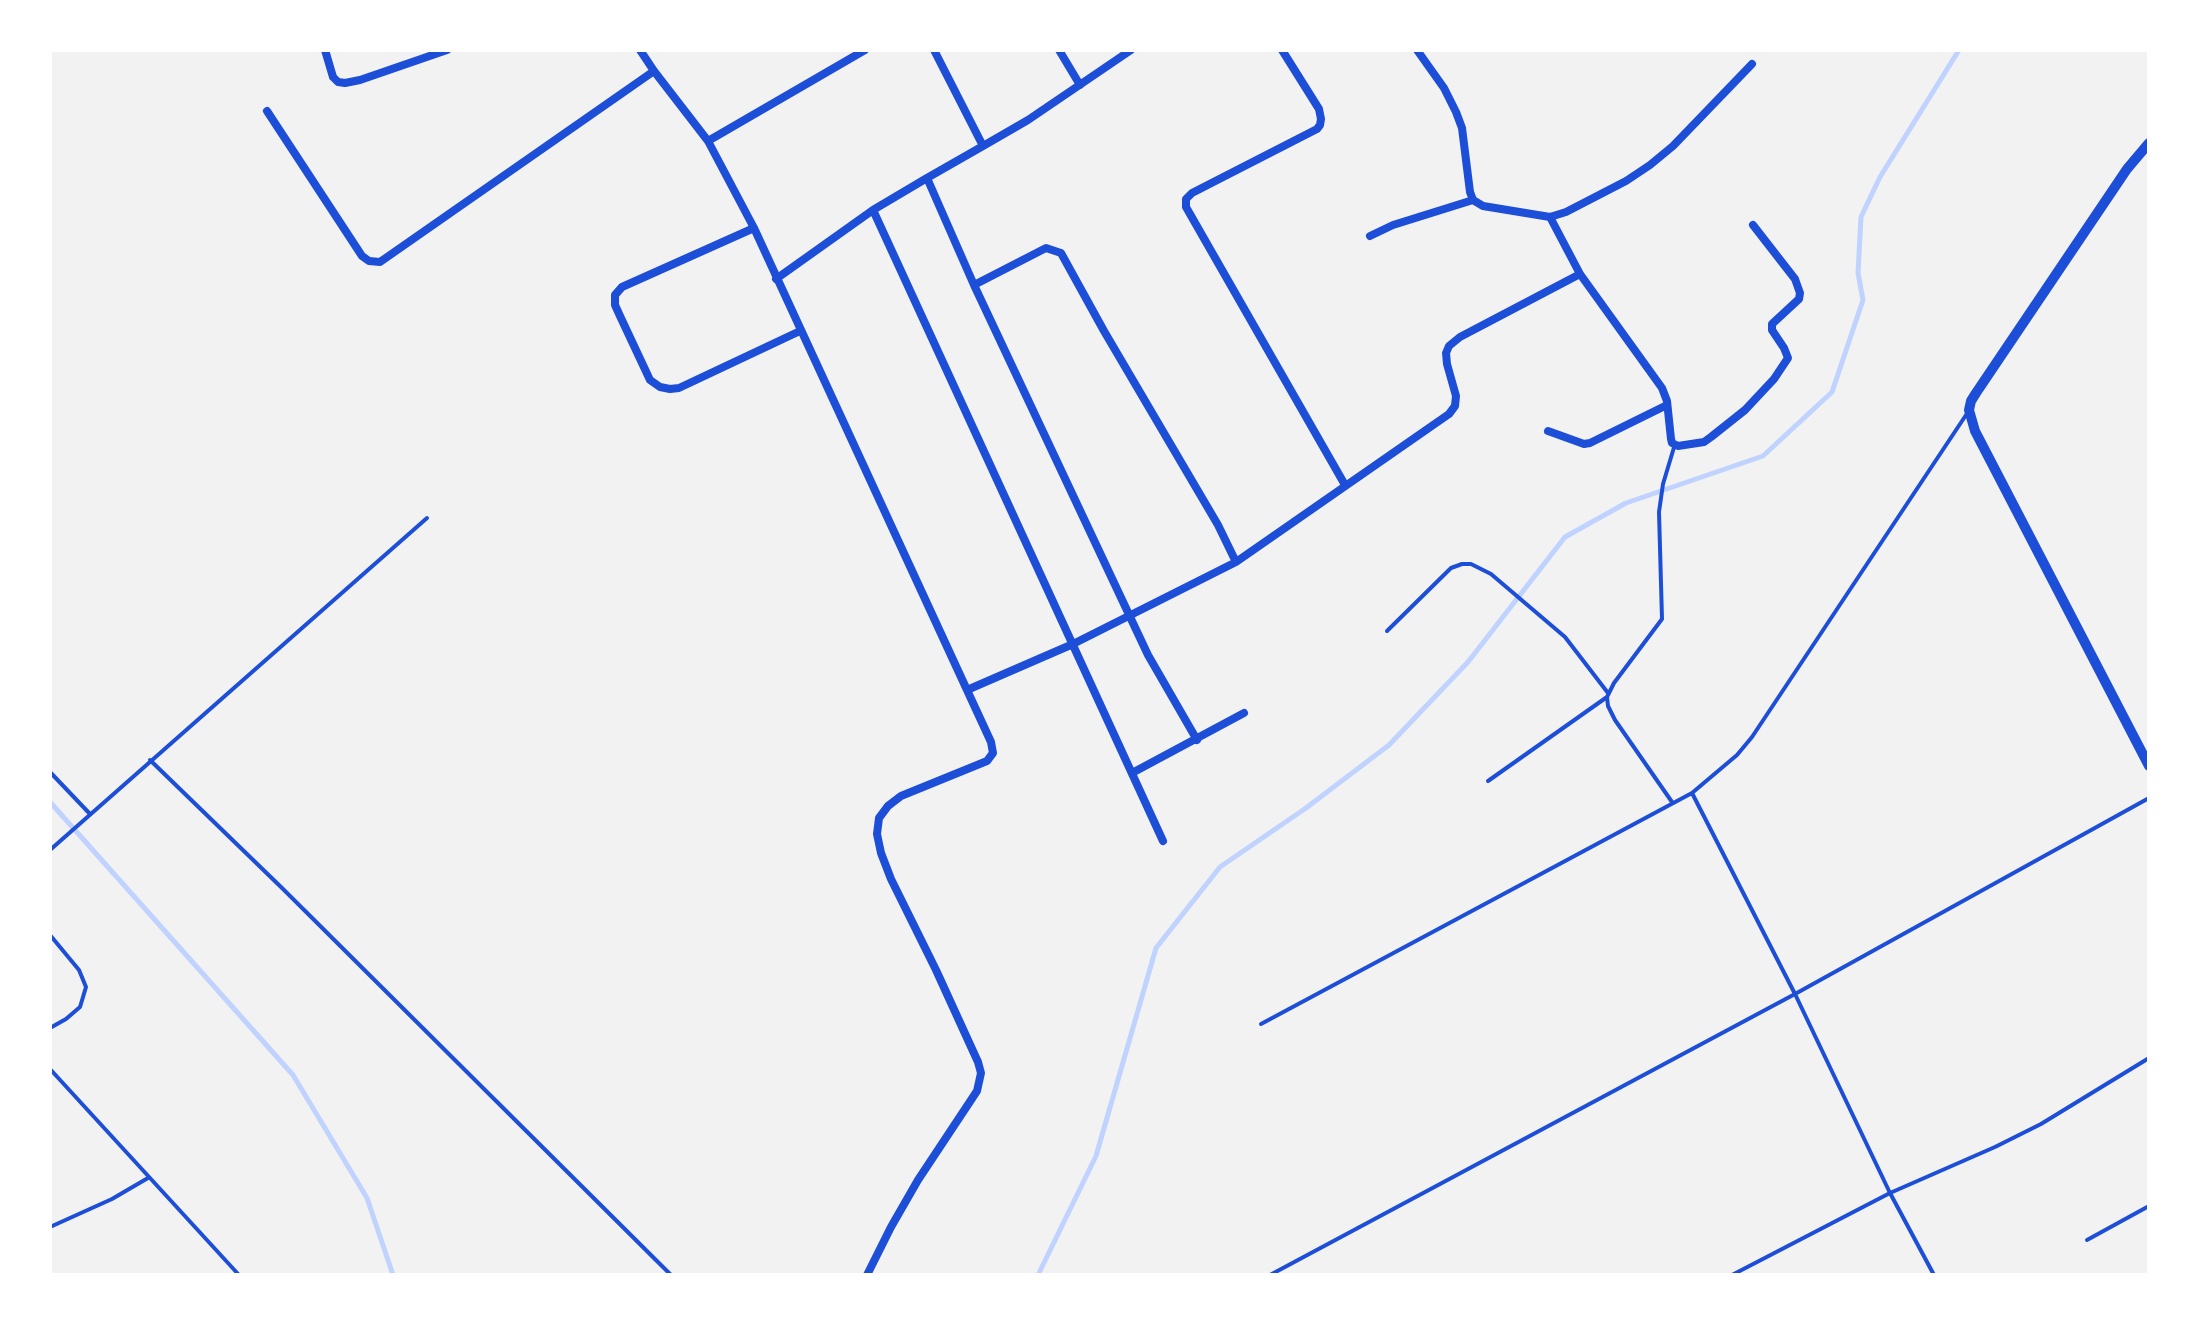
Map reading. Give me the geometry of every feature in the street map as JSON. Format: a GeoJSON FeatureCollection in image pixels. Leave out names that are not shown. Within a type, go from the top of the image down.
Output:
{"type":"FeatureCollection","features":[{"type":"Feature","properties":{"kind":"street"},"geometry":{"type":"LineString","coordinates":[[325,50],[333,77],[345,83],[447,50]]}},
{"type":"Feature","properties":{"kind":"street"},"geometry":{"type":"LineString","coordinates":[[640,50],[708,141],[754,228],[991,742],[993,753],[987,761],[901,796],[879,818],[877,834],[891,879],[936,970],[981,1073],[977,1091],[911,1192],[867,1275]]}},
{"type":"Feature","properties":{"kind":"street"},"geometry":{"type":"LineString","coordinates":[[708,141],[865,50]]}},
{"type":"Feature","properties":{"kind":"street"},"geometry":{"type":"LineString","coordinates":[[934,50],[983,146]]}},
{"type":"Feature","properties":{"kind":"street"},"geometry":{"type":"LineString","coordinates":[[1059,50],[1080,85]]}},
{"type":"Feature","properties":{"kind":"street"},"geometry":{"type":"LineString","coordinates":[[776,279],[873,210],[1028,120],[1131,50]]}},
{"type":"Feature","properties":{"kind":"street"},"geometry":{"type":"LineString","coordinates":[[1282,50],[1319,109],[1320,125],[1192,193],[1186,199],[1186,207],[1345,485]]}},
{"type":"Feature","properties":{"kind":"street"},"geometry":{"type":"LineString","coordinates":[[1417,50],[1444,88],[1462,128],[1473,200],[1483,206],[1550,217],[1590,200],[1650,165],[1673,146],[1752,64]]}},
{"type":"Feature","properties":{"kind":"street"},"geometry":{"type":"LineString","coordinates":[[267,111],[362,256],[369,261],[380,262],[654,71]]}},
{"type":"Feature","properties":{"kind":"street"},"geometry":{"type":"LineString","coordinates":[[2149,143],[2127,169],[1985,379],[1969,410],[1975,431],[2149,766]]}},
{"type":"Feature","properties":{"kind":"street"},"geometry":{"type":"LineString","coordinates":[[927,178],[1148,655],[1197,740]]}},
{"type":"Feature","properties":{"kind":"street"},"geometry":{"type":"LineString","coordinates":[[1370,236],[1393,225],[1473,200]]}},
{"type":"Feature","properties":{"kind":"street"},"geometry":{"type":"LineString","coordinates":[[873,210],[1163,841]]}},
{"type":"Feature","properties":{"kind":"street"},"geometry":{"type":"LineString","coordinates":[[1550,217],[1580,274],[1664,391],[1671,439],[1675,444],[1686,446],[1711,437],[1755,399],[1788,358],[1772,330],[1772,324],[1799,299],[1800,293],[1795,279],[1753,225]]}},
{"type":"Feature","properties":{"kind":"street"},"geometry":{"type":"LineString","coordinates":[[754,228],[622,287],[615,295],[615,305],[650,380],[670,389],[679,388],[800,331]]}},
{"type":"Feature","properties":{"kind":"street"},"geometry":{"type":"LineString","coordinates":[[974,285],[1046,248],[1061,253],[1218,525],[1236,562]]}},
{"type":"Feature","properties":{"kind":"street"},"geometry":{"type":"LineString","coordinates":[[967,690],[1073,644],[1236,562],[1449,414],[1455,406],[1456,396],[1447,364],[1449,346],[1460,337],[1580,274]]}},
{"type":"Feature","properties":{"kind":"street"},"geometry":{"type":"LineString","coordinates":[[1548,431],[1584,444],[1590,443],[1667,405]]}},
{"type":"Feature","properties":{"kind":"street"},"geometry":{"type":"LineString","coordinates":[[1132,773],[1244,713]]}},
{"type":"Feature","properties":{"kind":"lane"},"geometry":{"type":"LineString","coordinates":[[1261,1024],[1692,793],[1737,755],[1752,737],[1969,410]]}},
{"type":"Feature","properties":{"kind":"lane"},"geometry":{"type":"LineString","coordinates":[[1488,781],[1607,695],[1662,619],[1661,503],[1663,484],[1675,444]]}},
{"type":"Feature","properties":{"kind":"lane"},"geometry":{"type":"LineString","coordinates":[[50,850],[427,518]]}},
{"type":"Feature","properties":{"kind":"lane"},"geometry":{"type":"LineString","coordinates":[[1387,631],[1451,568],[1471,564],[1491,574],[1565,637],[1607,695],[1608,706],[1615,720],[1672,803]]}},
{"type":"Feature","properties":{"kind":"lane"},"geometry":{"type":"LineString","coordinates":[[150,760],[671,1275]]}},
{"type":"Feature","properties":{"kind":"lane"},"geometry":{"type":"LineString","coordinates":[[50,772],[90,814]]}},
{"type":"Feature","properties":{"kind":"lane"},"geometry":{"type":"LineString","coordinates":[[1692,793],[1795,994],[1890,1193],[1934,1275]]}},
{"type":"Feature","properties":{"kind":"lane"},"geometry":{"type":"LineString","coordinates":[[1270,1275],[1795,994],[2149,798]]}},
{"type":"Feature","properties":{"kind":"lane"},"geometry":{"type":"LineString","coordinates":[[50,935],[79,970],[86,987],[80,1007],[50,1028]]}},
{"type":"Feature","properties":{"kind":"lane"},"geometry":{"type":"LineString","coordinates":[[1732,1275],[1890,1193],[2041,1124],[2149,1058]]}},
{"type":"Feature","properties":{"kind":"lane"},"geometry":{"type":"LineString","coordinates":[[50,1069],[239,1275]]}},
{"type":"Feature","properties":{"kind":"lane"},"geometry":{"type":"LineString","coordinates":[[50,1227],[112,1199],[148,1178]]}},
{"type":"Feature","properties":{"kind":"lane"},"geometry":{"type":"LineString","coordinates":[[2087,1240],[2149,1206]]}},
{"type":"Feature","properties":{"kind":"waterway"},"geometry":{"type":"LineString","coordinates":[[1038,1275],[1096,1156],[1156,948],[1220,867],[1306,808],[1389,745],[1468,662],[1565,537],[1626,503],[1763,456],[1832,392],[1863,300],[1858,273],[1861,217],[1880,177],[1959,50]]}},
{"type":"Feature","properties":{"kind":"waterway"},"geometry":{"type":"LineString","coordinates":[[50,802],[293,1075],[367,1198],[393,1275]]}}]}
